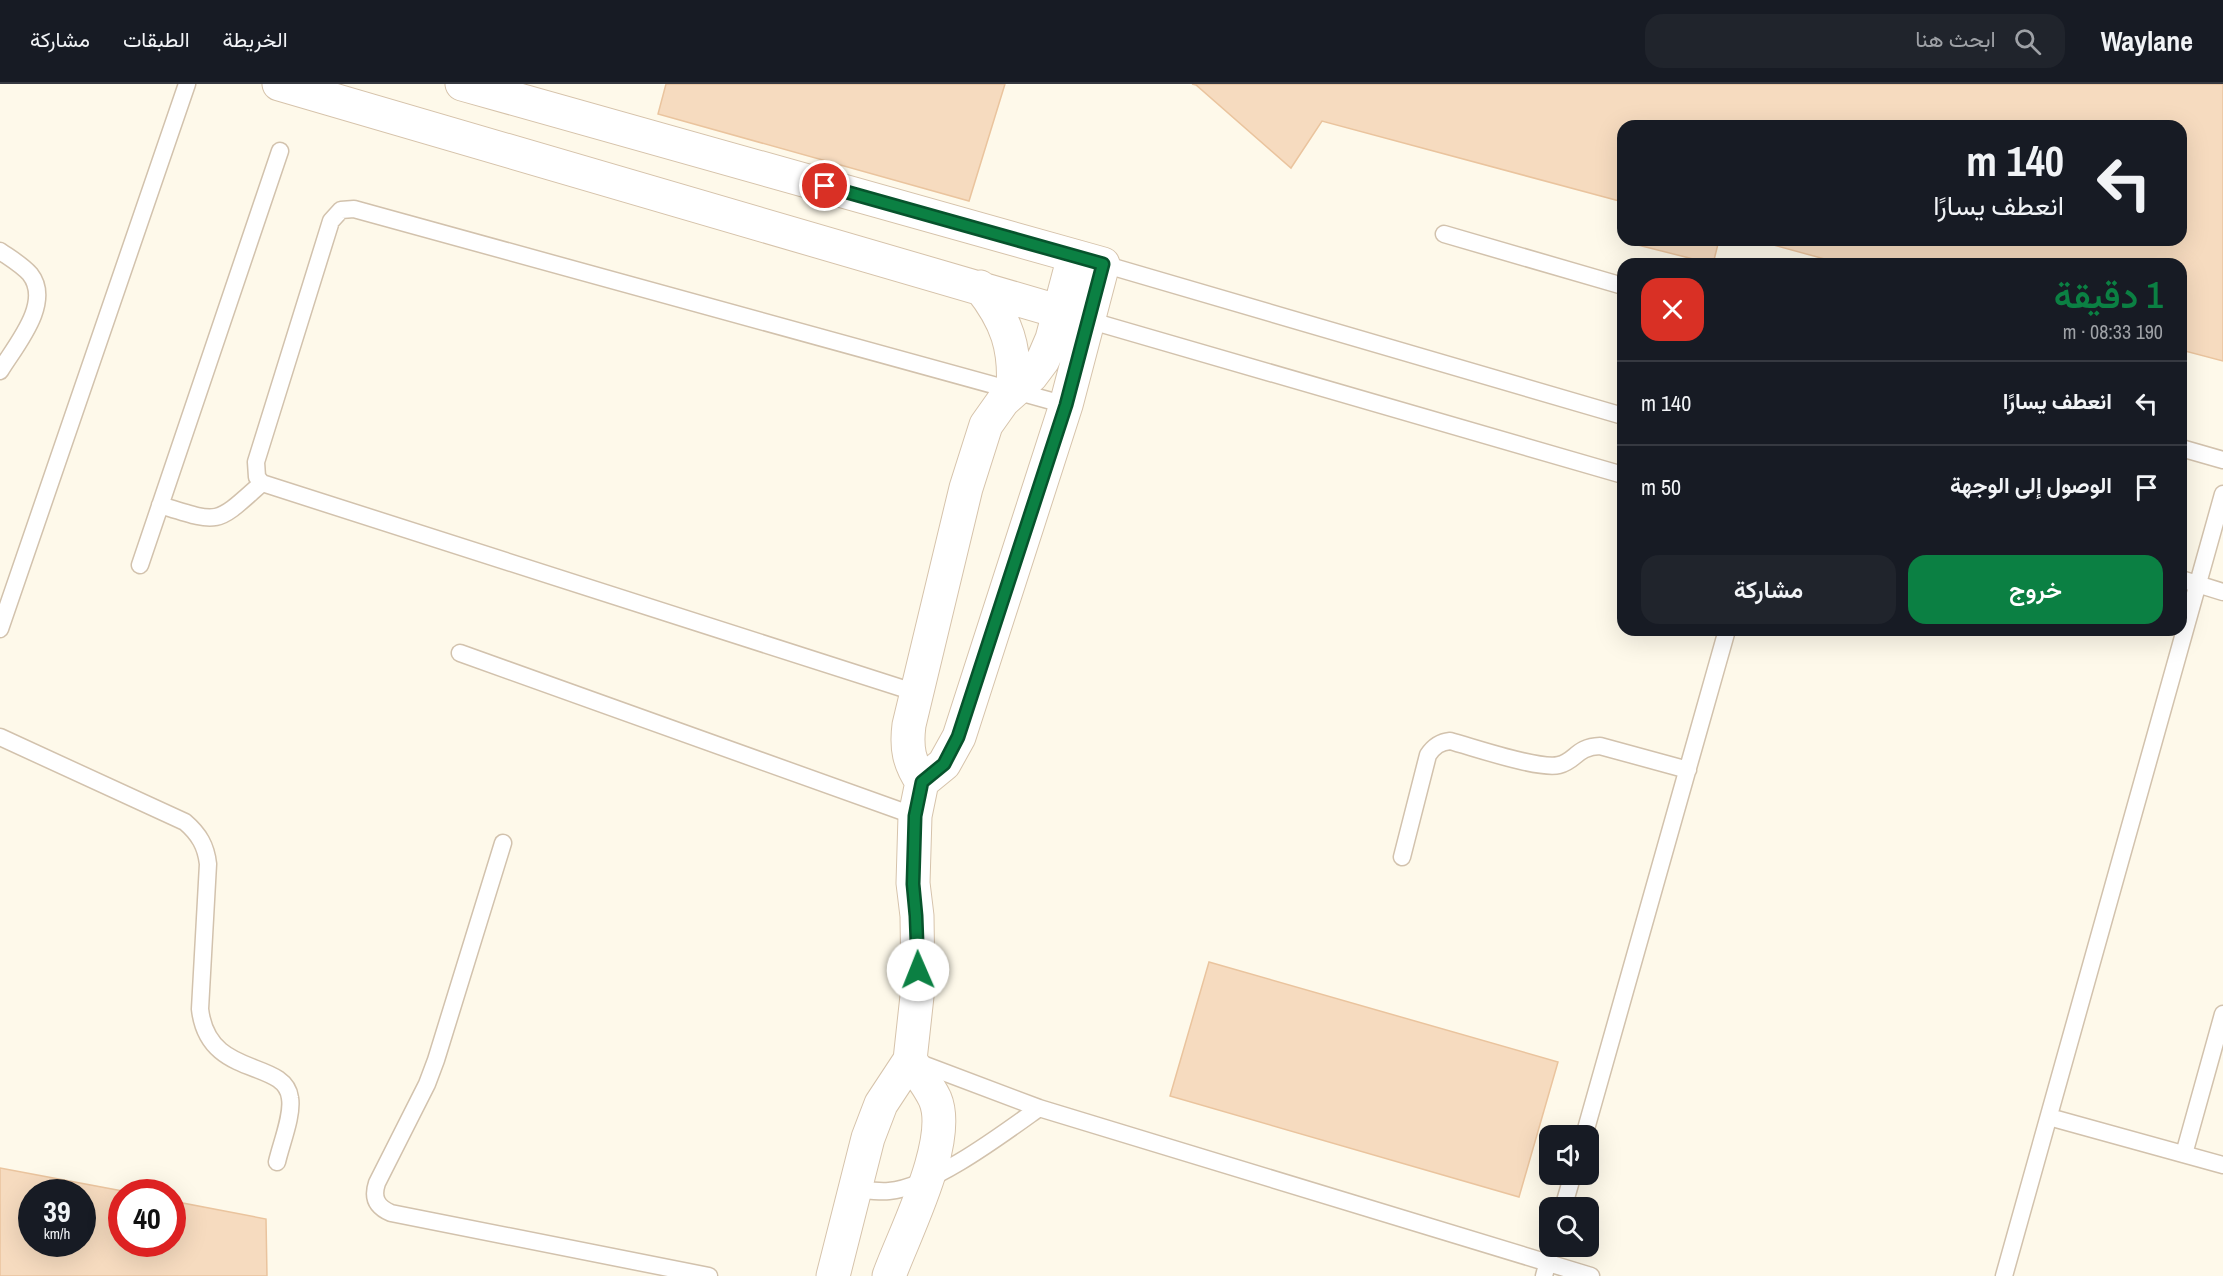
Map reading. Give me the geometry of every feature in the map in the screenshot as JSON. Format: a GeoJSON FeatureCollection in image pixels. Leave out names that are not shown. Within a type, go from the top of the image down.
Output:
{"type":"FeatureCollection","features":[{"type":"Feature","properties":{"kind":"street"},"geometry":{"type":"LineString","coordinates":[[279,84],[1074,315]]}},
{"type":"Feature","properties":{"kind":"street"},"geometry":{"type":"LineString","coordinates":[[462,84],[1088,260],[1074,315],[1066,405],[958,737],[944,764],[922,782],[915,816],[913,884],[918,987],[910,1060],[881,1104],[868,1138],[833,1276]]}},
{"type":"Feature","properties":{"kind":"street"},"geometry":{"type":"LineString","coordinates":[[980,287],[994,305],[1005,325],[1012,347],[1015,369],[1013,392]]}},
{"type":"Feature","properties":{"kind":"street"},"geometry":{"type":"LineString","coordinates":[[922,782],[908,755],[907,740],[940,591],[969,477],[986,425],[994,411],[1031,376],[1043,360],[1052,339],[1074,315]]}},
{"type":"Feature","properties":{"kind":"street"},"geometry":{"type":"LineString","coordinates":[[889,1276],[928,1178],[936,1150],[939,1125],[936,1101],[910,1060]]}},
{"type":"Feature","properties":{"kind":"lane"},"geometry":{"type":"LineString","coordinates":[[0,629],[187,84]]}},
{"type":"Feature","properties":{"kind":"lane"},"geometry":{"type":"LineString","coordinates":[[140,565],[280,151]]}},
{"type":"Feature","properties":{"kind":"lane"},"geometry":{"type":"LineString","coordinates":[[917,693],[262,483],[255,470],[259,452],[331,221],[341,210],[347,208],[1066,405]]}},
{"type":"Feature","properties":{"kind":"lane"},"geometry":{"type":"LineString","coordinates":[[1444,234],[1617,284]]}},
{"type":"Feature","properties":{"kind":"lane"},"geometry":{"type":"LineString","coordinates":[[0,251],[30,274],[38,294],[35,314],[0,371]]}},
{"type":"Feature","properties":{"kind":"lane"},"geometry":{"type":"LineString","coordinates":[[1088,260],[1617,414]]}},
{"type":"Feature","properties":{"kind":"lane"},"geometry":{"type":"LineString","coordinates":[[1074,315],[1617,473]]}},
{"type":"Feature","properties":{"kind":"lane"},"geometry":{"type":"LineString","coordinates":[[2187,450],[2223,460]]}},
{"type":"Feature","properties":{"kind":"lane"},"geometry":{"type":"LineString","coordinates":[[160,505],[198,517],[217,518],[225,515],[262,483]]}},
{"type":"Feature","properties":{"kind":"lane"},"geometry":{"type":"LineString","coordinates":[[2187,628],[2223,494]]}},
{"type":"Feature","properties":{"kind":"lane"},"geometry":{"type":"LineString","coordinates":[[2187,581],[2223,592]]}},
{"type":"Feature","properties":{"kind":"lane"},"geometry":{"type":"LineString","coordinates":[[1587,1125],[1725,636]]}},
{"type":"Feature","properties":{"kind":"lane"},"geometry":{"type":"LineString","coordinates":[[2004,1276],[2185,636]]}},
{"type":"Feature","properties":{"kind":"lane"},"geometry":{"type":"LineString","coordinates":[[460,653],[915,816]]}},
{"type":"Feature","properties":{"kind":"lane"},"geometry":{"type":"LineString","coordinates":[[0,737],[185,822],[202,841],[208,864],[201,1021],[212,1043],[221,1052],[231,1059],[274,1076],[287,1088],[290,1106],[277,1162]]}},
{"type":"Feature","properties":{"kind":"lane"},"geometry":{"type":"LineString","coordinates":[[1402,857],[1428,755],[1432,749],[1443,742],[1450,741],[1547,766],[1566,762],[1586,748],[1600,747],[1688,770]]}},
{"type":"Feature","properties":{"kind":"lane"},"geometry":{"type":"LineString","coordinates":[[503,843],[440,1049],[427,1084],[377,1183],[375,1190],[378,1204],[391,1213],[709,1276]]}},
{"type":"Feature","properties":{"kind":"lane"},"geometry":{"type":"LineString","coordinates":[[2184,1154],[2223,1014]]}},
{"type":"Feature","properties":{"kind":"lane"},"geometry":{"type":"LineString","coordinates":[[910,1060],[1039,1108],[1546,1270],[1586,1275]]}},
{"type":"Feature","properties":{"kind":"lane"},"geometry":{"type":"LineString","coordinates":[[856,1189],[889,1191],[928,1178],[990,1142],[1039,1108]]}},
{"type":"Feature","properties":{"kind":"lane"},"geometry":{"type":"LineString","coordinates":[[2049,1117],[2223,1165]]}},
{"type":"Feature","properties":{"kind":"building"},"geometry":{"type":"Polygon","coordinates":[[[666,84],[1005,84],[969,201],[658,114],[666,84]]]}},
{"type":"Feature","properties":{"kind":"building"},"geometry":{"type":"Polygon","coordinates":[[[1192,84],[2223,84],[2223,361],[2187,352],[2187,258],[1821,258],[1777,246],[2187,246],[2187,120],[1617,120],[1617,200],[1322,121],[1291,168],[1196,85],[1192,84]]]}},
{"type":"Feature","properties":{"kind":"building"},"geometry":{"type":"Polygon","coordinates":[[[1642,246],[1718,246],[1714,258],[1689,258],[1642,246]]]}},
{"type":"Feature","properties":{"kind":"building"},"geometry":{"type":"Polygon","coordinates":[[[1209,962],[1558,1062],[1519,1197],[1170,1096],[1209,962]]]}},
{"type":"Feature","properties":{"kind":"building"},"geometry":{"type":"Polygon","coordinates":[[[0,1168],[59,1179],[18,1179],[18,1257],[96,1257],[96,1186],[108,1188],[108,1257],[186,1257],[186,1204],[266,1219],[267,1276],[0,1276],[0,1168]]]}},
{"type":"Feature","properties":{"kind":"route"},"geometry":{"type":"LineString","coordinates":[[825,186],[1103,264],[1066,405],[958,737],[944,764],[922,782],[915,816],[913,851],[918,970]]}}]}
